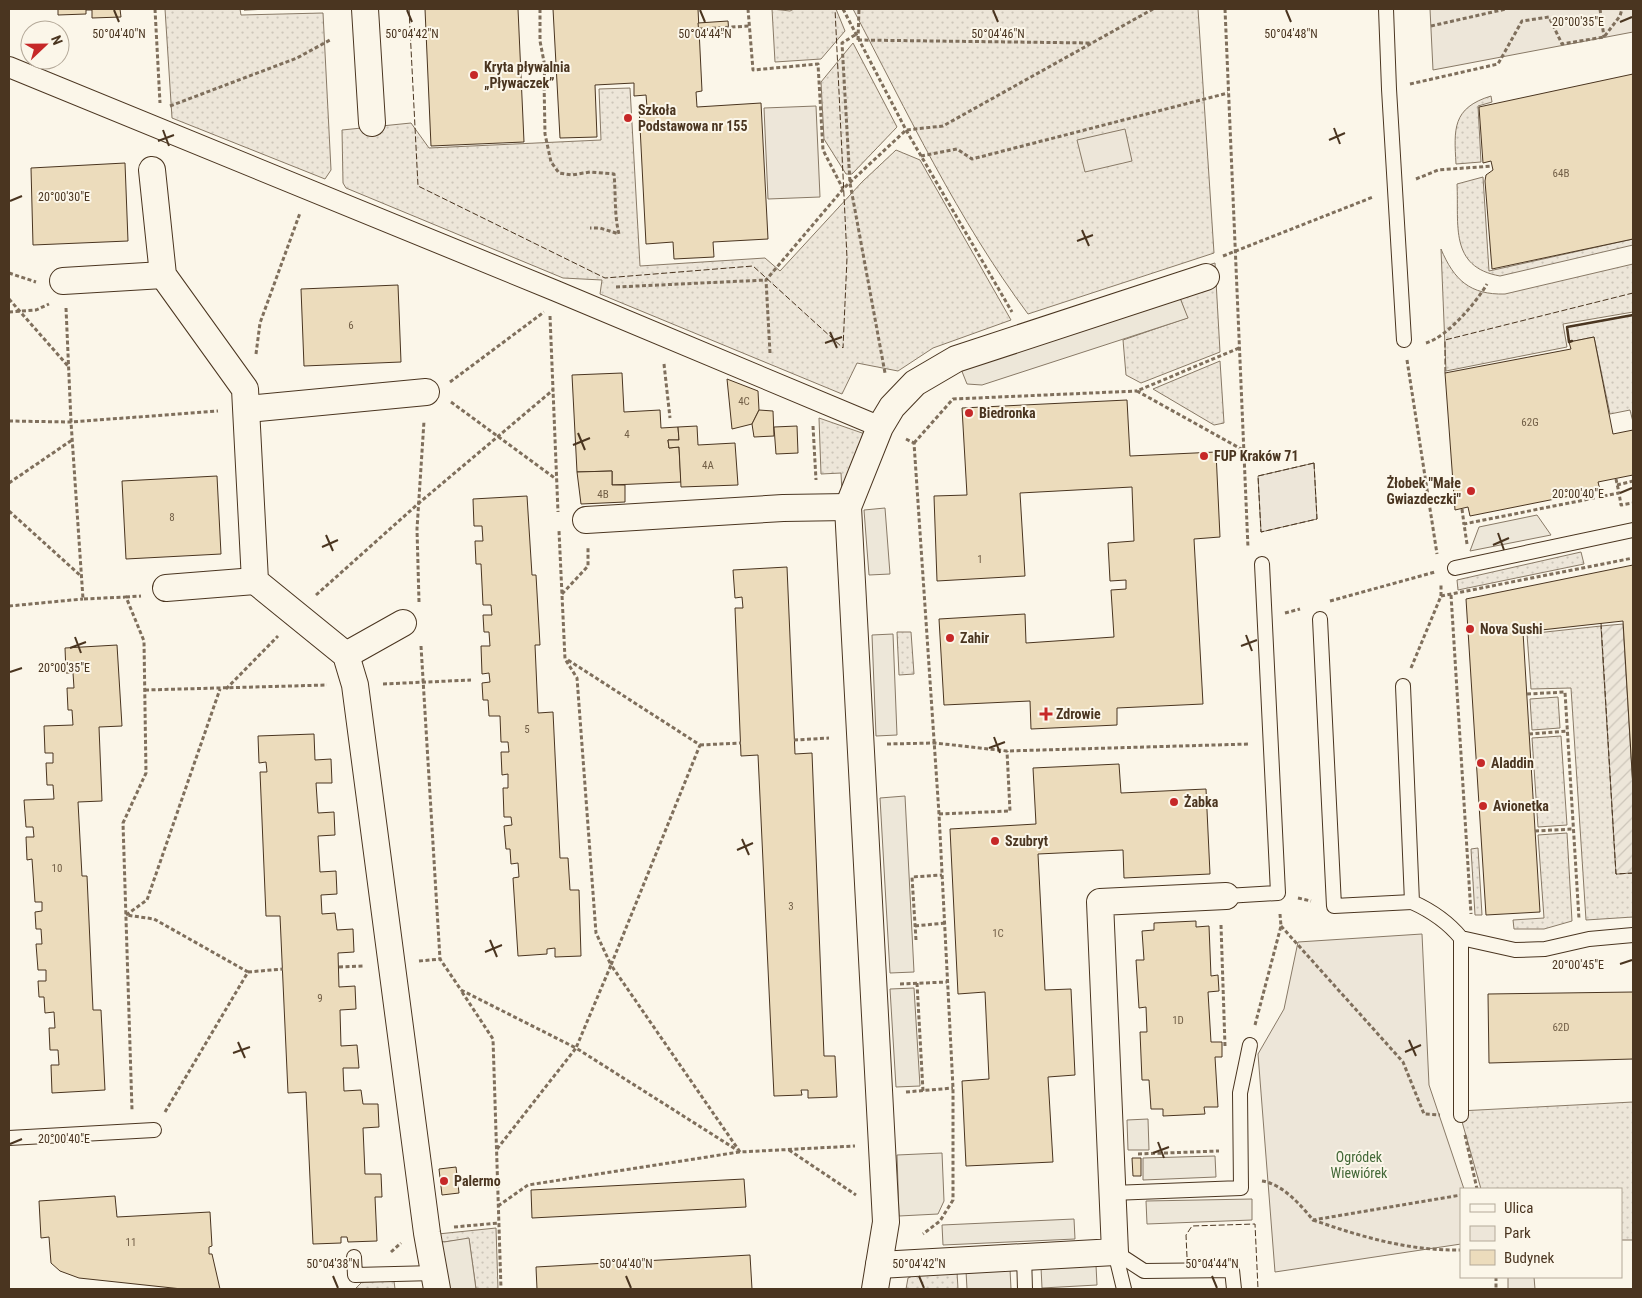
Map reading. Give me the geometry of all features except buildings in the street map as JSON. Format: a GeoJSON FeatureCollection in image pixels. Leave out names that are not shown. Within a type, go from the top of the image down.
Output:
{"type":"FeatureCollection","features":[{"type":"Feature","properties":{"kind":"street"},"geometry":{"type":"LineString","coordinates":[[365,9],[372,123]]}},
{"type":"Feature","properties":{"kind":"street"},"geometry":{"type":"LineString","coordinates":[[9,67],[158,119],[309,189],[871,423]]}},
{"type":"Feature","properties":{"kind":"street"},"geometry":{"type":"LineString","coordinates":[[152,170],[163,275],[246,399],[255,581]]}},
{"type":"Feature","properties":{"kind":"street"},"geometry":{"type":"LineString","coordinates":[[64,289],[163,275]]}},
{"type":"Feature","properties":{"kind":"street"},"geometry":{"type":"LineString","coordinates":[[1206,277],[956,359],[915,383],[892,407],[880,427],[848,507],[886,1222],[877,1277],[1024,1256],[1115,1252],[1100,902],[1223,896]]}},
{"type":"Feature","properties":{"kind":"street"},"geometry":{"type":"LineString","coordinates":[[246,399],[431,392]]}},
{"type":"Feature","properties":{"kind":"street"},"geometry":{"type":"LineString","coordinates":[[586,520],[783,508],[848,507]]}},
{"type":"Feature","properties":{"kind":"street"},"geometry":{"type":"LineString","coordinates":[[166,588],[255,581],[346,655],[355,685],[427,1233],[436,1281]]}},
{"type":"Feature","properties":{"kind":"street"},"geometry":{"type":"LineString","coordinates":[[346,655],[411,614]]}},
{"type":"Feature","properties":{"kind":"lane"},"geometry":{"type":"LineString","coordinates":[[1386,9],[1389,89],[1405,344]]}},
{"type":"Feature","properties":{"kind":"lane"},"geometry":{"type":"LineString","coordinates":[[1456,568],[1633,530]]}},
{"type":"Feature","properties":{"kind":"lane"},"geometry":{"type":"LineString","coordinates":[[1223,896],[1278,893],[1262,564]]}},
{"type":"Feature","properties":{"kind":"lane"},"geometry":{"type":"LineString","coordinates":[[1320,619],[1334,906],[1412,902],[1434,912],[1453,928],[1461,938],[1461,1115]]}},
{"type":"Feature","properties":{"kind":"lane"},"geometry":{"type":"LineString","coordinates":[[1403,686],[1412,902]]}},
{"type":"Feature","properties":{"kind":"lane"},"geometry":{"type":"LineString","coordinates":[[1461,938],[1515,950],[1545,950],[1588,939],[1633,934]]}},
{"type":"Feature","properties":{"kind":"lane"},"geometry":{"type":"LineString","coordinates":[[1112,1193],[1241,1188],[1240,1094],[1250,1045]]}},
{"type":"Feature","properties":{"kind":"lane"},"geometry":{"type":"LineString","coordinates":[[9,1138],[154,1130]]}},
{"type":"Feature","properties":{"kind":"lane"},"geometry":{"type":"LineString","coordinates":[[1115,1252],[1124,1289]]}},
{"type":"Feature","properties":{"kind":"lane"},"geometry":{"type":"LineString","coordinates":[[1115,1252],[1144,1270],[1232,1270],[1234,1289]]}},
{"type":"Feature","properties":{"kind":"lane"},"geometry":{"type":"LineString","coordinates":[[1024,1256],[1025,1289]]}},
{"type":"Feature","properties":{"kind":"lane"},"geometry":{"type":"LineString","coordinates":[[354,1257],[355,1275],[436,1281]]}},
{"type":"Feature","properties":{"kind":"path"},"geometry":{"type":"LineString","coordinates":[[155,9],[158,119],[297,58],[330,40]]}},
{"type":"Feature","properties":{"kind":"path"},"geometry":{"type":"LineString","coordinates":[[540,9],[540,41],[546,67],[544,80],[545,134],[551,162],[559,173],[572,175],[590,172],[614,174],[616,195],[614,215],[619,234],[600,228],[590,228]]}},
{"type":"Feature","properties":{"kind":"path"},"geometry":{"type":"LineString","coordinates":[[748,9],[753,70],[818,64],[823,150],[843,189]]}},
{"type":"Feature","properties":{"kind":"path"},"geometry":{"type":"LineString","coordinates":[[843,9],[906,130],[1027,337]]}},
{"type":"Feature","properties":{"kind":"path"},"geometry":{"type":"LineString","coordinates":[[858,40],[859,9]]}},
{"type":"Feature","properties":{"kind":"path"},"geometry":{"type":"LineString","coordinates":[[772,383],[766,280],[843,189],[906,130],[943,126],[1153,9]]}},
{"type":"Feature","properties":{"kind":"path"},"geometry":{"type":"LineString","coordinates":[[1225,9],[1248,547],[1262,564]]}},
{"type":"Feature","properties":{"kind":"path"},"geometry":{"type":"LineString","coordinates":[[1431,26],[1506,9]]}},
{"type":"Feature","properties":{"kind":"path"},"geometry":{"type":"LineString","coordinates":[[1600,9],[1604,37]]}},
{"type":"Feature","properties":{"kind":"path"},"geometry":{"type":"LineString","coordinates":[[1389,89],[1498,64],[1522,21],[1549,17],[1562,44],[1604,37],[1620,16],[1622,9]]}},
{"type":"Feature","properties":{"kind":"path"},"geometry":{"type":"LineString","coordinates":[[699,29],[750,26]]}},
{"type":"Feature","properties":{"kind":"path"},"geometry":{"type":"LineString","coordinates":[[855,35],[842,43],[850,183],[886,378]]}},
{"type":"Feature","properties":{"kind":"path"},"geometry":{"type":"LineString","coordinates":[[858,40],[1092,43]]}},
{"type":"Feature","properties":{"kind":"path"},"geometry":{"type":"LineString","coordinates":[[922,156],[957,149],[972,159],[1228,93]]}},
{"type":"Feature","properties":{"kind":"path"},"geometry":{"type":"LineString","coordinates":[[1438,170],[1492,166]]}},
{"type":"Feature","properties":{"kind":"path"},"geometry":{"type":"LineString","coordinates":[[9,421],[71,422],[246,399],[252,379],[260,323],[309,189]]}},
{"type":"Feature","properties":{"kind":"path"},"geometry":{"type":"LineString","coordinates":[[606,288],[766,280]]}},
{"type":"Feature","properties":{"kind":"path"},"geometry":{"type":"LineString","coordinates":[[1438,561],[1405,344],[1436,340],[1477,300],[1487,284]]}},
{"type":"Feature","properties":{"kind":"path"},"geometry":{"type":"LineString","coordinates":[[9,312],[36,310],[64,289]]}},
{"type":"Feature","properties":{"kind":"path"},"geometry":{"type":"LineString","coordinates":[[64,289],[83,599]]}},
{"type":"Feature","properties":{"kind":"path"},"geometry":{"type":"LineString","coordinates":[[9,299],[68,366]]}},
{"type":"Feature","properties":{"kind":"path"},"geometry":{"type":"LineString","coordinates":[[411,614],[419,503],[431,392],[550,308],[558,518]]}},
{"type":"Feature","properties":{"kind":"path"},"geometry":{"type":"LineString","coordinates":[[661,336],[670,418]]}},
{"type":"Feature","properties":{"kind":"path"},"geometry":{"type":"LineString","coordinates":[[919,1237],[940,1221],[953,1200],[953,1088],[935,743],[914,443],[953,399],[1138,391],[1239,348]]}},
{"type":"Feature","properties":{"kind":"path"},"geometry":{"type":"LineString","coordinates":[[226,689],[242,675],[297,615],[419,503],[553,390]]}},
{"type":"Feature","properties":{"kind":"path"},"geometry":{"type":"LineString","coordinates":[[1138,391],[1243,450]]}},
{"type":"Feature","properties":{"kind":"path"},"geometry":{"type":"LineString","coordinates":[[431,392],[498,436],[556,479]]}},
{"type":"Feature","properties":{"kind":"path"},"geometry":{"type":"LineString","coordinates":[[811,398],[816,481]]}},
{"type":"Feature","properties":{"kind":"path"},"geometry":{"type":"LineString","coordinates":[[899,436],[914,443]]}},
{"type":"Feature","properties":{"kind":"path"},"geometry":{"type":"LineString","coordinates":[[9,483],[72,440]]}},
{"type":"Feature","properties":{"kind":"path"},"geometry":{"type":"LineString","coordinates":[[1616,479],[1621,505],[1633,503]]}},
{"type":"Feature","properties":{"kind":"path"},"geometry":{"type":"LineString","coordinates":[[1617,485],[1633,481]]}},
{"type":"Feature","properties":{"kind":"path"},"geometry":{"type":"LineString","coordinates":[[1464,524],[1619,493]]}},
{"type":"Feature","properties":{"kind":"path"},"geometry":{"type":"LineString","coordinates":[[1462,509],[1471,564]]}},
{"type":"Feature","properties":{"kind":"path"},"geometry":{"type":"LineString","coordinates":[[9,511],[82,577]]}},
{"type":"Feature","properties":{"kind":"path"},"geometry":{"type":"LineString","coordinates":[[562,594],[588,566],[586,520]]}},
{"type":"Feature","properties":{"kind":"path"},"geometry":{"type":"LineString","coordinates":[[558,527],[565,659],[577,678],[596,933],[612,965],[740,1152]]}},
{"type":"Feature","properties":{"kind":"path"},"geometry":{"type":"LineString","coordinates":[[1441,596],[1633,558]]}},
{"type":"Feature","properties":{"kind":"path"},"geometry":{"type":"LineString","coordinates":[[1326,602],[1440,570]]}},
{"type":"Feature","properties":{"kind":"path"},"geometry":{"type":"LineString","coordinates":[[1403,686],[1441,596],[1440,579]]}},
{"type":"Feature","properties":{"kind":"path"},"geometry":{"type":"LineString","coordinates":[[1451,595],[1471,916]]}},
{"type":"Feature","properties":{"kind":"path"},"geometry":{"type":"LineString","coordinates":[[9,606],[126,597],[144,641],[146,773],[124,823],[132,1131]]}},
{"type":"Feature","properties":{"kind":"path"},"geometry":{"type":"LineString","coordinates":[[1265,618],[1308,607]]}},
{"type":"Feature","properties":{"kind":"path"},"geometry":{"type":"LineString","coordinates":[[421,644],[440,959],[493,1039],[501,1289]]}},
{"type":"Feature","properties":{"kind":"path"},"geometry":{"type":"LineString","coordinates":[[565,659],[700,745],[741,743]]}},
{"type":"Feature","properties":{"kind":"path"},"geometry":{"type":"LineString","coordinates":[[145,690],[471,680]]}},
{"type":"Feature","properties":{"kind":"path"},"geometry":{"type":"LineString","coordinates":[[126,915],[147,900],[220,689]]}},
{"type":"Feature","properties":{"kind":"path"},"geometry":{"type":"LineString","coordinates":[[1527,694],[1565,692],[1579,924]]}},
{"type":"Feature","properties":{"kind":"path"},"geometry":{"type":"LineString","coordinates":[[1529,734],[1568,731]]}},
{"type":"Feature","properties":{"kind":"path"},"geometry":{"type":"LineString","coordinates":[[794,740],[829,738]]}},
{"type":"Feature","properties":{"kind":"path"},"geometry":{"type":"LineString","coordinates":[[877,744],[935,743],[1007,751],[1242,745]]}},
{"type":"Feature","properties":{"kind":"path"},"geometry":{"type":"LineString","coordinates":[[497,1149],[576,1048],[612,965],[700,745]]}},
{"type":"Feature","properties":{"kind":"path"},"geometry":{"type":"LineString","coordinates":[[939,814],[1010,811],[1007,751]]}},
{"type":"Feature","properties":{"kind":"path"},"geometry":{"type":"LineString","coordinates":[[1535,831],[1573,829]]}},
{"type":"Feature","properties":{"kind":"path"},"geometry":{"type":"LineString","coordinates":[[916,940],[912,877],[942,875]]}},
{"type":"Feature","properties":{"kind":"path"},"geometry":{"type":"LineString","coordinates":[[1278,893],[1334,906]]}},
{"type":"Feature","properties":{"kind":"path"},"geometry":{"type":"LineString","coordinates":[[1223,896],[1226,1049]]}},
{"type":"Feature","properties":{"kind":"path"},"geometry":{"type":"LineString","coordinates":[[126,915],[154,919],[248,972],[283,970]]}},
{"type":"Feature","properties":{"kind":"path"},"geometry":{"type":"LineString","coordinates":[[915,926],[945,924]]}},
{"type":"Feature","properties":{"kind":"path"},"geometry":{"type":"LineString","coordinates":[[1250,1045],[1281,926],[1403,1062],[1424,1114],[1461,1115],[1477,1188]]}},
{"type":"Feature","properties":{"kind":"path"},"geometry":{"type":"LineString","coordinates":[[339,967],[392,965],[440,959]]}},
{"type":"Feature","properties":{"kind":"path"},"geometry":{"type":"LineString","coordinates":[[154,1130],[248,972]]}},
{"type":"Feature","properties":{"kind":"path"},"geometry":{"type":"LineString","coordinates":[[898,984],[947,982]]}},
{"type":"Feature","properties":{"kind":"path"},"geometry":{"type":"LineString","coordinates":[[917,983],[923,1091]]}},
{"type":"Feature","properties":{"kind":"path"},"geometry":{"type":"LineString","coordinates":[[461,990],[576,1048],[740,1152]]}},
{"type":"Feature","properties":{"kind":"path"},"geometry":{"type":"LineString","coordinates":[[904,1092],[953,1088]]}},
{"type":"Feature","properties":{"kind":"path"},"geometry":{"type":"LineString","coordinates":[[498,1206],[528,1185],[740,1152],[861,1146]]}},
{"type":"Feature","properties":{"kind":"path"},"geometry":{"type":"LineString","coordinates":[[788,1150],[853,1194],[862,1198]]}},
{"type":"Feature","properties":{"kind":"path"},"geometry":{"type":"LineString","coordinates":[[1128,1155],[1227,1151]]}},
{"type":"Feature","properties":{"kind":"path"},"geometry":{"type":"LineString","coordinates":[[1260,1180],[1268,1182],[1299,1202],[1313,1220],[1367,1238],[1414,1249],[1460,1250]]}},
{"type":"Feature","properties":{"kind":"path"},"geometry":{"type":"LineString","coordinates":[[1313,1220],[1460,1195]]}},
{"type":"Feature","properties":{"kind":"path"},"geometry":{"type":"LineString","coordinates":[[427,1233],[437,1229],[499,1223]]}},
{"type":"Feature","properties":{"kind":"green space"},"geometry":{"type":"Polygon","coordinates":[[[165,9],[240,9],[241,15],[323,13],[331,170],[325,179],[172,118],[165,9]]]}},
{"type":"Feature","properties":{"kind":"green space"},"geometry":{"type":"Polygon","coordinates":[[[772,9],[790,11],[794,9],[836,9],[845,31],[821,59],[775,62],[772,9]]]}},
{"type":"Feature","properties":{"kind":"green space"},"geometry":{"type":"Polygon","coordinates":[[[853,9],[1198,9],[1214,253],[1028,314],[979,241],[934,165],[853,9]]]}},
{"type":"Feature","properties":{"kind":"green space"},"geometry":{"type":"Polygon","coordinates":[[[1430,9],[1633,9],[1633,32],[1433,70],[1430,9]]]}},
{"type":"Feature","properties":{"kind":"green space"},"geometry":{"type":"Polygon","coordinates":[[[853,43],[897,127],[852,174],[846,174],[824,139],[821,82],[853,43]]]}},
{"type":"Feature","properties":{"kind":"green space"},"geometry":{"type":"Polygon","coordinates":[[[630,88],[640,266],[765,258],[780,271],[862,182],[896,150],[920,160],[1011,320],[933,348],[898,371],[857,363],[842,394],[600,294],[602,280],[563,278],[346,188],[343,183],[342,130],[411,123],[429,148],[601,140],[599,89],[630,88]]]}},
{"type":"Feature","properties":{"kind":"green space"},"geometry":{"type":"Polygon","coordinates":[[[1491,96],[1492,102],[1478,106],[1481,162],[1456,164],[1455,140],[1458,121],[1469,107],[1491,96]]]}},
{"type":"Feature","properties":{"kind":"green space"},"geometry":{"type":"Polygon","coordinates":[[[816,106],[820,197],[768,199],[764,108],[816,106]]]}},
{"type":"Feature","properties":{"kind":"green space"},"geometry":{"type":"Polygon","coordinates":[[[1125,129],[1132,161],[1085,172],[1077,140],[1125,129]]]}},
{"type":"Feature","properties":{"kind":"green space"},"geometry":{"type":"Polygon","coordinates":[[[1483,177],[1489,271],[1633,239],[1633,245],[1500,276],[1484,271],[1472,264],[1460,242],[1457,184],[1483,177]]]}},
{"type":"Feature","properties":{"kind":"green space"},"geometry":{"type":"Polygon","coordinates":[[[1441,249],[1452,269],[1465,284],[1482,292],[1493,294],[1505,294],[1633,264],[1633,312],[1563,324],[1567,347],[1446,371],[1441,249]]]}},
{"type":"Feature","properties":{"kind":"green space"},"geometry":{"type":"Polygon","coordinates":[[[1215,263],[1220,352],[1141,383],[1126,375],[1123,340],[1187,318],[1180,298],[1205,266],[1215,263]]]}},
{"type":"Feature","properties":{"kind":"green space"},"geometry":{"type":"Polygon","coordinates":[[[1633,315],[1633,422],[1630,410],[1610,414],[1594,337],[1569,342],[1567,327],[1633,315]]]}},
{"type":"Feature","properties":{"kind":"green space"},"geometry":{"type":"Polygon","coordinates":[[[1220,361],[1224,423],[1214,425],[1153,389],[1220,361]]]}},
{"type":"Feature","properties":{"kind":"green space"},"geometry":{"type":"Polygon","coordinates":[[[819,418],[865,434],[842,493],[841,473],[821,474],[819,418]]]}},
{"type":"Feature","properties":{"kind":"green space"},"geometry":{"type":"Polygon","coordinates":[[[1314,463],[1317,519],[1261,532],[1258,476],[1314,463]]]}},
{"type":"Feature","properties":{"kind":"green space"},"geometry":{"type":"Polygon","coordinates":[[[1581,552],[1584,564],[1458,590],[1457,580],[1581,552]]]}},
{"type":"Feature","properties":{"kind":"green space"},"geometry":{"type":"Polygon","coordinates":[[[1623,624],[1633,788],[1633,873],[1616,874],[1601,626],[1623,624]]]}},
{"type":"Feature","properties":{"kind":"green space"},"geometry":{"type":"Polygon","coordinates":[[[1601,626],[1616,874],[1633,873],[1633,917],[1586,920],[1571,688],[1531,689],[1527,634],[1601,626]]]}},
{"type":"Feature","properties":{"kind":"green space"},"geometry":{"type":"Polygon","coordinates":[[[897,632],[911,632],[914,674],[899,675],[897,632]]]}},
{"type":"Feature","properties":{"kind":"green space"},"geometry":{"type":"Polygon","coordinates":[[[1558,697],[1560,728],[1532,730],[1530,699],[1558,697]]]}},
{"type":"Feature","properties":{"kind":"green space"},"geometry":{"type":"Polygon","coordinates":[[[1561,736],[1567,825],[1538,827],[1532,738],[1561,736]]]}},
{"type":"Feature","properties":{"kind":"green space"},"geometry":{"type":"Polygon","coordinates":[[[1567,833],[1572,921],[1544,929],[1514,929],[1513,920],[1544,918],[1538,835],[1567,833]]]}},
{"type":"Feature","properties":{"kind":"green space"},"geometry":{"type":"Polygon","coordinates":[[[1478,848],[1482,915],[1475,915],[1471,849],[1478,848]]]}},
{"type":"Feature","properties":{"kind":"green space","name":"Ogródek Wiewiórek"},"geometry":{"type":"Polygon","coordinates":[[[1422,934],[1429,1085],[1464,1188],[1460,1188],[1460,1244],[1275,1272],[1258,1054],[1284,1009],[1298,942],[1422,934]]]}},
{"type":"Feature","properties":{"kind":"green space"},"geometry":{"type":"Polygon","coordinates":[[[1633,1102],[1633,1240],[1622,1240],[1622,1188],[1481,1188],[1459,1111],[1633,1102]]]}},
{"type":"Feature","properties":{"kind":"green space"},"geometry":{"type":"Polygon","coordinates":[[[496,1228],[498,1289],[476,1289],[469,1239],[443,1242],[438,1240],[438,1234],[496,1228]]]}},
{"type":"Feature","properties":{"kind":"green space"},"geometry":{"type":"Polygon","coordinates":[[[957,1272],[958,1289],[906,1289],[908,1278],[917,1274],[957,1272]]]}},
{"type":"Feature","properties":{"kind":"green space"},"geometry":{"type":"Polygon","coordinates":[[[1508,1278],[1534,1278],[1535,1289],[1508,1289],[1508,1278]]]}},
{"type":"Feature","properties":{"kind":"green space"},"geometry":{"type":"Polygon","coordinates":[[[394,1281],[395,1289],[355,1289],[362,1282],[394,1281]]]}},
{"type":"Feature","properties":{"kind":"shaded area"},"geometry":{"type":"Polygon","coordinates":[[[1180,298],[1188,318],[982,385],[967,384],[961,369],[1180,298]]]}},
{"type":"Feature","properties":{"kind":"shaded area"},"geometry":{"type":"Polygon","coordinates":[[[885,508],[890,574],[869,575],[864,510],[885,508]]]}},
{"type":"Feature","properties":{"kind":"shaded area"},"geometry":{"type":"Polygon","coordinates":[[[1537,515],[1551,535],[1470,551],[1479,527],[1537,515]]]}},
{"type":"Feature","properties":{"kind":"shaded area"},"geometry":{"type":"Polygon","coordinates":[[[893,634],[897,735],[876,736],[872,635],[893,634]]]}},
{"type":"Feature","properties":{"kind":"shaded area"},"geometry":{"type":"Polygon","coordinates":[[[905,796],[914,972],[890,973],[880,798],[905,796]]]}},
{"type":"Feature","properties":{"kind":"shaded area"},"geometry":{"type":"Polygon","coordinates":[[[914,988],[920,1086],[896,1087],[890,989],[914,988]]]}},
{"type":"Feature","properties":{"kind":"shaded area"},"geometry":{"type":"Polygon","coordinates":[[[1148,1119],[1149,1150],[1128,1150],[1127,1120],[1148,1119]]]}},
{"type":"Feature","properties":{"kind":"shaded area"},"geometry":{"type":"Polygon","coordinates":[[[942,1153],[944,1201],[938,1214],[899,1216],[897,1155],[942,1153]]]}},
{"type":"Feature","properties":{"kind":"shaded area"},"geometry":{"type":"Polygon","coordinates":[[[1215,1156],[1216,1177],[1143,1180],[1143,1158],[1215,1156]]]}},
{"type":"Feature","properties":{"kind":"shaded area"},"geometry":{"type":"Polygon","coordinates":[[[1252,1199],[1252,1220],[1147,1224],[1146,1201],[1252,1199]]]}},
{"type":"Feature","properties":{"kind":"shaded area"},"geometry":{"type":"Polygon","coordinates":[[[1074,1219],[1075,1239],[943,1245],[942,1225],[1074,1219]]]}},
{"type":"Feature","properties":{"kind":"shaded area"},"geometry":{"type":"Polygon","coordinates":[[[469,1238],[476,1289],[449,1289],[438,1240],[444,1242],[469,1238]]]}},
{"type":"Feature","properties":{"kind":"shaded area"},"geometry":{"type":"Polygon","coordinates":[[[1096,1265],[1097,1285],[1042,1288],[1041,1267],[1096,1265]]]}},
{"type":"Feature","properties":{"kind":"shaded area"},"geometry":{"type":"Polygon","coordinates":[[[1010,1269],[1011,1289],[967,1289],[966,1271],[1010,1269]]]}},
{"type":"Feature","properties":{"kind":"fence"},"geometry":{"type":"LineString","coordinates":[[409,9],[418,186],[605,278],[753,266],[843,348],[847,258],[835,9]]}},
{"type":"Feature","properties":{"kind":"fence"},"geometry":{"type":"LineString","coordinates":[[1445,373],[1445,340],[1633,293]]}},
{"type":"Feature","properties":{"kind":"fence"},"geometry":{"type":"LineString","coordinates":[[1314,463],[1317,519],[1261,532],[1258,476],[1314,463]]}},
{"type":"Feature","properties":{"kind":"fence"},"geometry":{"type":"LineString","coordinates":[[1601,623],[1616,874],[1633,873]]}},
{"type":"Feature","properties":{"kind":"fence"},"geometry":{"type":"LineString","coordinates":[[1187,1257],[1186,1235],[1192,1226],[1255,1224],[1258,1289]]}},
{"type":"Feature","properties":{"kind":"wall"},"geometry":{"type":"LineString","coordinates":[[1572,341],[1569,342],[1567,327],[1633,315]]}},
{"type":"Feature","properties":{"kind":"place","name":"Kryta pływalnia „Pływaczek”"},"geometry":{"type":"Point","coordinates":[474,75]}},
{"type":"Feature","properties":{"kind":"place","name":"Szkoła Podstawowa nr 155"},"geometry":{"type":"Point","coordinates":[628,118]}},
{"type":"Feature","properties":{"kind":"place","name":"Biedronka"},"geometry":{"type":"Point","coordinates":[969,413]}},
{"type":"Feature","properties":{"kind":"place","name":"FUP Kraków 71"},"geometry":{"type":"Point","coordinates":[1204,456]}},
{"type":"Feature","properties":{"kind":"place","name":"Żłobek \"Małe Gwiazdeczki\""},"geometry":{"type":"Point","coordinates":[1471,491]}},
{"type":"Feature","properties":{"kind":"place","name":"Nova Sushi"},"geometry":{"type":"Point","coordinates":[1470,629]}},
{"type":"Feature","properties":{"kind":"place","name":"Zahir"},"geometry":{"type":"Point","coordinates":[950,638]}},
{"type":"Feature","properties":{"kind":"place","name":"Zdrowie"},"geometry":{"type":"Point","coordinates":[1046,714]}},
{"type":"Feature","properties":{"kind":"place","name":"Aladdin"},"geometry":{"type":"Point","coordinates":[1481,763]}},
{"type":"Feature","properties":{"kind":"place","name":"Żabka"},"geometry":{"type":"Point","coordinates":[1174,802]}},
{"type":"Feature","properties":{"kind":"place","name":"Avionetka"},"geometry":{"type":"Point","coordinates":[1483,806]}},
{"type":"Feature","properties":{"kind":"place","name":"Szubryt"},"geometry":{"type":"Point","coordinates":[995,841]}},
{"type":"Feature","properties":{"kind":"place","name":"Palermo"},"geometry":{"type":"Point","coordinates":[444,1181]}}]}
